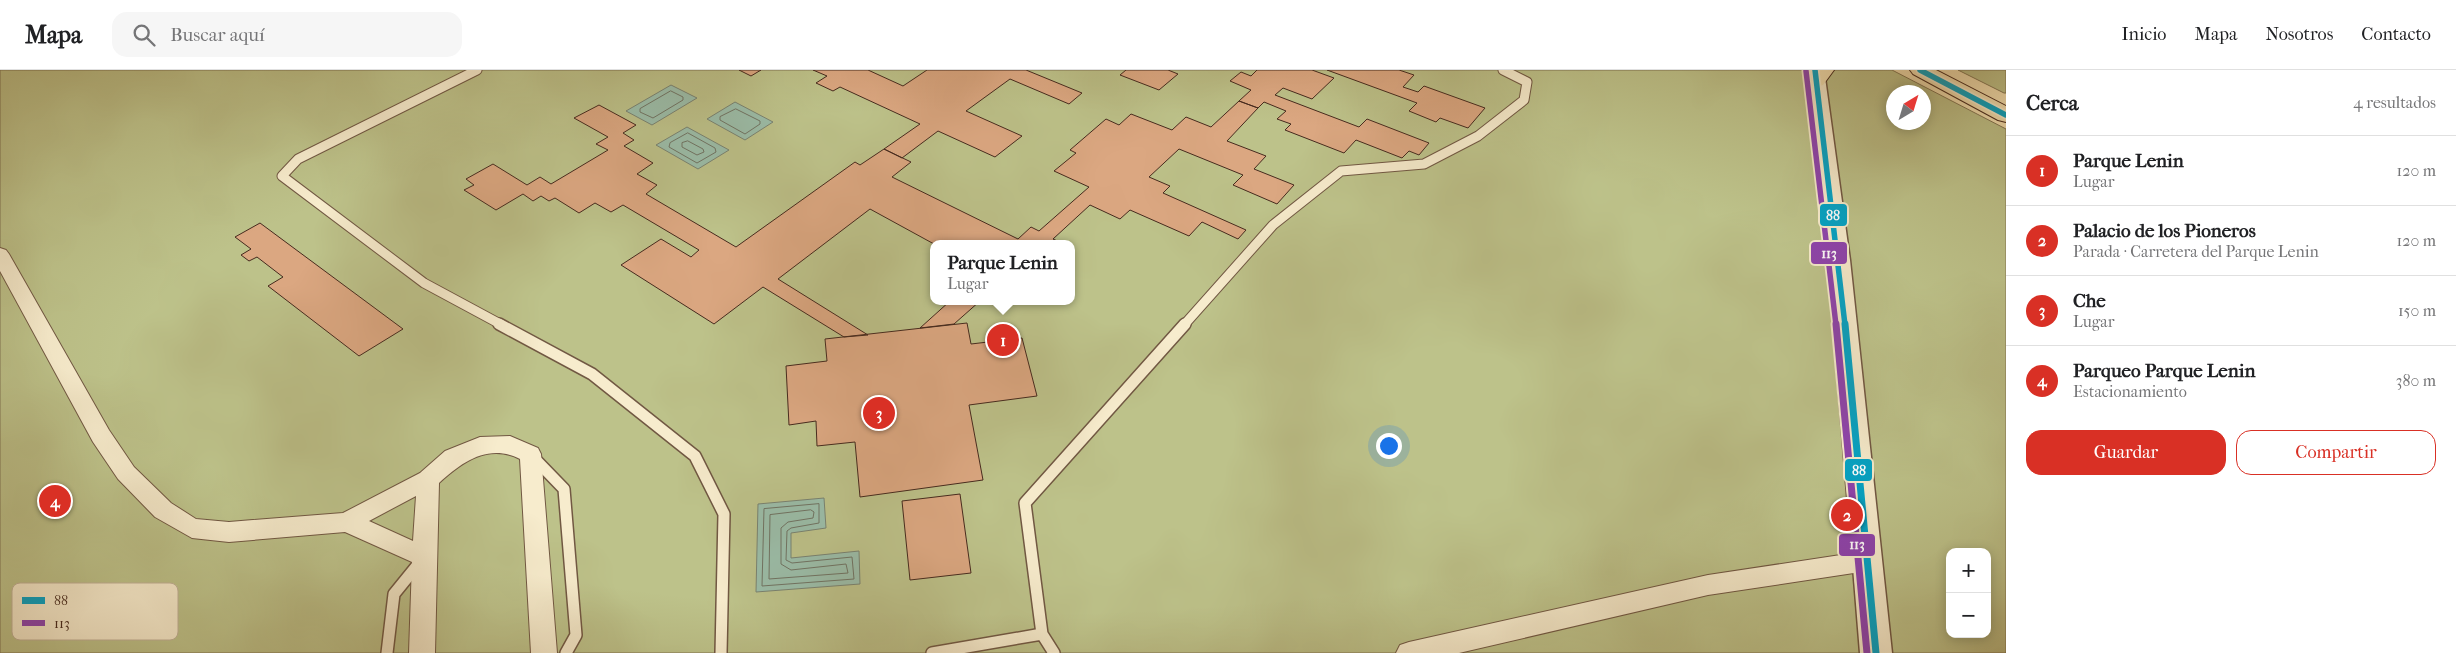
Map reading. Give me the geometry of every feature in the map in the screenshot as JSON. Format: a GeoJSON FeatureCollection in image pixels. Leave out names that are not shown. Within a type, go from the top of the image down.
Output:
{"type":"FeatureCollection","features":[{"type":"Feature","properties":{"kind":"highway"},"geometry":{"type":"LineString","coordinates":[[1920,70],[2006,115]]}},
{"type":"Feature","properties":{"kind":"highway"},"geometry":{"type":"LineString","coordinates":[[1941,70],[2006,103]]}},
{"type":"Feature","properties":{"kind":"street"},"geometry":{"type":"LineString","coordinates":[[1818,74],[1839,260],[1876,653]]}},
{"type":"Feature","properties":{"kind":"street"},"geometry":{"type":"LineString","coordinates":[[0,254],[102,436],[126,473],[163,510],[192,528],[228,532],[346,522],[428,479],[453,457],[480,444],[510,444],[530,454],[537,532],[544,653]]}},
{"type":"Feature","properties":{"kind":"street"},"geometry":{"type":"LineString","coordinates":[[422,653],[428,479]]}},
{"type":"Feature","properties":{"kind":"street"},"geometry":{"type":"LineString","coordinates":[[346,522],[380,535],[424,557]]}},
{"type":"Feature","properties":{"kind":"street"},"geometry":{"type":"LineString","coordinates":[[1409,653],[1708,585],[1867,561]]}},
{"type":"Feature","properties":{"kind":"lane"},"geometry":{"type":"LineString","coordinates":[[477,70],[298,159],[282,176],[424,283],[592,374],[695,456],[724,514],[721,653]]}},
{"type":"Feature","properties":{"kind":"lane"},"geometry":{"type":"LineString","coordinates":[[1054,653],[1042,634],[1025,502],[1273,225],[1341,171],[1424,164],[1478,136],[1524,100],[1527,82],[1503,70]]}},
{"type":"Feature","properties":{"kind":"lane"},"geometry":{"type":"LineString","coordinates":[[530,454],[564,489],[576,635],[566,653]]}},
{"type":"Feature","properties":{"kind":"lane"},"geometry":{"type":"LineString","coordinates":[[387,653],[394,594],[424,557]]}},
{"type":"Feature","properties":{"kind":"lane"},"geometry":{"type":"LineString","coordinates":[[932,653],[1042,634]]}},
{"type":"Feature","properties":{"kind":"green space"},"geometry":{"type":"Polygon","coordinates":[[[0,70],[1892,70],[1921,85],[1886,85],[1886,130],[1931,130],[1931,90],[2006,129],[2006,653],[0,653],[0,70]]]}},
{"type":"Feature","properties":{"kind":"green space"},"geometry":{"type":"Polygon","coordinates":[[[1958,70],[2006,70],[2006,93],[2004,93],[1958,70]]]}},
{"type":"Feature","properties":{"kind":"water"},"geometry":{"type":"Polygon","coordinates":[[[671,85],[697,98],[652,125],[626,111],[671,85]]]}},
{"type":"Feature","properties":{"kind":"water"},"geometry":{"type":"Polygon","coordinates":[[[735,102],[773,122],[745,140],[707,119],[735,102]]]}},
{"type":"Feature","properties":{"kind":"water"},"geometry":{"type":"Polygon","coordinates":[[[687,127],[729,150],[698,169],[656,145],[687,127]]]}},
{"type":"Feature","properties":{"kind":"water"},"geometry":{"type":"Polygon","coordinates":[[[824,498],[826,528],[791,533],[791,558],[859,551],[860,584],[756,592],[758,504],[824,498]]]}},
{"type":"Feature","properties":{"kind":"building"},"geometry":{"type":"Polygon","coordinates":[[[739,70],[761,70],[751,76],[739,70]]]}},
{"type":"Feature","properties":{"kind":"building"},"geometry":{"type":"Polygon","coordinates":[[[813,70],[868,70],[903,86],[927,70],[1026,70],[1082,93],[1069,104],[1010,79],[966,111],[1022,136],[995,157],[938,131],[902,158],[884,149],[920,124],[840,87],[833,91],[816,83],[827,76],[813,70]]]}},
{"type":"Feature","properties":{"kind":"building"},"geometry":{"type":"Polygon","coordinates":[[[1126,70],[1168,70],[1178,74],[1159,90],[1120,75],[1126,70]]]}},
{"type":"Feature","properties":{"kind":"building"},"geometry":{"type":"Polygon","coordinates":[[[1257,70],[1312,70],[1334,78],[1312,99],[1283,88],[1275,95],[1359,127],[1367,119],[1429,143],[1419,155],[1409,151],[1402,158],[1356,140],[1344,153],[1285,130],[1291,124],[1277,119],[1286,111],[1264,102],[1258,108],[1239,101],[1251,90],[1230,81],[1241,72],[1251,76],[1257,70]]]}},
{"type":"Feature","properties":{"kind":"building"},"geometry":{"type":"Polygon","coordinates":[[[1327,70],[1399,70],[1414,75],[1403,87],[1418,92],[1424,86],[1485,108],[1468,128],[1440,118],[1436,122],[1409,111],[1417,103],[1327,70]]]}},
{"type":"Feature","properties":{"kind":"building"},"geometry":{"type":"Polygon","coordinates":[[[1239,101],[1258,108],[1227,141],[1266,156],[1254,169],[1294,185],[1277,204],[1233,185],[1243,175],[1179,149],[1149,177],[1170,186],[1163,193],[1246,230],[1238,239],[1202,222],[1189,236],[1130,210],[1120,219],[1090,205],[1053,239],[1055,240],[930,240],[930,242],[870,209],[778,279],[868,335],[844,337],[763,287],[714,324],[621,265],[661,239],[691,257],[699,250],[623,205],[611,212],[595,203],[579,213],[555,198],[549,201],[541,196],[533,201],[523,194],[496,210],[464,190],[474,185],[466,179],[493,164],[527,185],[540,177],[551,184],[608,150],[596,144],[608,137],[574,118],[599,105],[636,125],[623,133],[634,140],[624,146],[653,163],[637,174],[657,185],[646,194],[736,247],[855,162],[860,165],[884,149],[911,162],[892,177],[1018,239],[1031,227],[1039,231],[1089,187],[1054,171],[1076,153],[1070,150],[1106,119],[1119,125],[1131,114],[1172,130],[1186,117],[1211,127],[1239,101]]]}},
{"type":"Feature","properties":{"kind":"building"},"geometry":{"type":"Polygon","coordinates":[[[260,223],[403,329],[359,356],[268,286],[283,277],[257,257],[249,261],[241,255],[251,249],[235,237],[260,223]]]}},
{"type":"Feature","properties":{"kind":"building"},"geometry":{"type":"Polygon","coordinates":[[[946,305],[975,305],[954,324],[920,328],[946,305]]]}},
{"type":"Feature","properties":{"kind":"building"},"geometry":{"type":"Polygon","coordinates":[[[967,323],[971,344],[1022,338],[1037,396],[969,405],[983,480],[860,497],[855,442],[817,446],[816,421],[789,425],[786,366],[827,361],[825,339],[967,323]]]}},
{"type":"Feature","properties":{"kind":"building"},"geometry":{"type":"Polygon","coordinates":[[[960,494],[971,573],[910,580],[902,501],[960,494]]]}},
{"type":"Feature","properties":{"kind":"transit line","name":"88"},"geometry":{"type":"LineString","coordinates":[[1815,70],[1839,260],[1876,653]]}},
{"type":"Feature","properties":{"kind":"transit line","name":"88"},"geometry":{"type":"LineString","coordinates":[[1920,70],[2006,115]]}},
{"type":"Feature","properties":{"kind":"transit line","name":"113"},"geometry":{"type":"LineString","coordinates":[[1806,71],[1830,261],[1867,653]]}},
{"type":"Feature","properties":{"kind":"place","name":"Parque Lenin"},"geometry":{"type":"Point","coordinates":[1003,340]}},
{"type":"Feature","properties":{"kind":"place","name":"Che"},"geometry":{"type":"Point","coordinates":[879,413]}},
{"type":"Feature","properties":{"kind":"place","name":"Parqueo Parque Lenin"},"geometry":{"type":"Point","coordinates":[55,501]}},
{"type":"Feature","properties":{"kind":"place","name":"Palacio de los Pioneros"},"geometry":{"type":"Point","coordinates":[1847,515]}}]}
